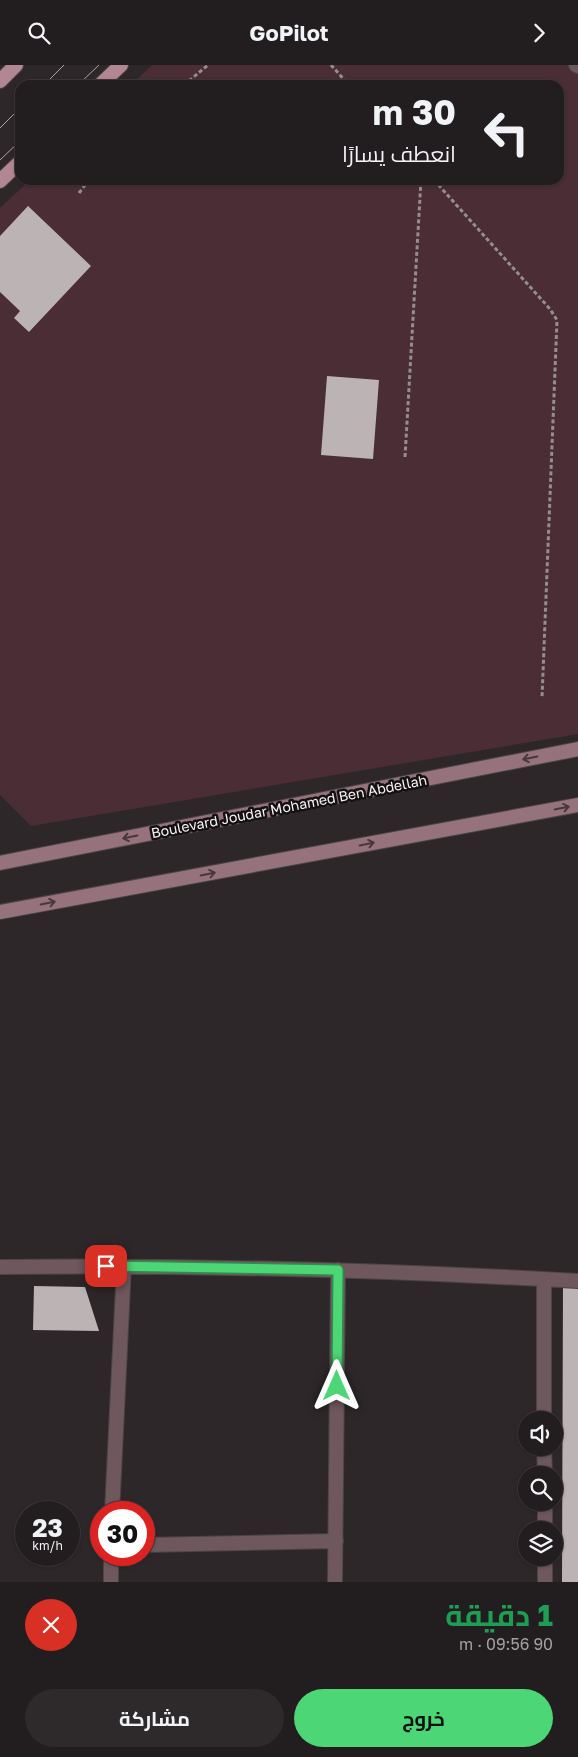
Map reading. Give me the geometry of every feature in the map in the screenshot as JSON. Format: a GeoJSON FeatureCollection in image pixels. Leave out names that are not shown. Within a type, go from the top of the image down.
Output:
{"type":"FeatureCollection","features":[{"type":"Feature","properties":{"kind":"main road"},"geometry":{"type":"LineString","coordinates":[[0,81],[16,65]]}},
{"type":"Feature","properties":{"kind":"main road"},"geometry":{"type":"LineString","coordinates":[[105,80],[121,65]]}},
{"type":"Feature","properties":{"kind":"main road"},"geometry":{"type":"LineString","coordinates":[[0,181],[15,167]]}},
{"type":"Feature","properties":{"kind":"main road","name":"Boulevard Joudar Mohamed Ben Abdellah"},"geometry":{"type":"LineString","coordinates":[[0,863],[578,749]]}},
{"type":"Feature","properties":{"kind":"main road"},"geometry":{"type":"LineString","coordinates":[[0,912],[578,805]]}},
{"type":"Feature","properties":{"kind":"street"},"geometry":{"type":"LineString","coordinates":[[113,1501],[124,1266]]}},
{"type":"Feature","properties":{"kind":"street"},"geometry":{"type":"LineString","coordinates":[[0,1267],[124,1266],[338,1270],[578,1281]]}},
{"type":"Feature","properties":{"kind":"street"},"geometry":{"type":"LineString","coordinates":[[335,1582],[338,1270]]}},
{"type":"Feature","properties":{"kind":"street"},"geometry":{"type":"LineString","coordinates":[[544,1279],[544,1411]]}},
{"type":"Feature","properties":{"kind":"street"},"geometry":{"type":"LineString","coordinates":[[155,1545],[336,1541]]}},
{"type":"Feature","properties":{"kind":"street"},"geometry":{"type":"LineString","coordinates":[[111,1566],[111,1582]]}},
{"type":"Feature","properties":{"kind":"street"},"geometry":{"type":"LineString","coordinates":[[545,1566],[545,1582]]}},
{"type":"Feature","properties":{"kind":"path"},"geometry":{"type":"LineString","coordinates":[[190,80],[208,65]]}},
{"type":"Feature","properties":{"kind":"path"},"geometry":{"type":"LineString","coordinates":[[331,65],[344,80]]}},
{"type":"Feature","properties":{"kind":"path"},"geometry":{"type":"LineString","coordinates":[[79,193],[85,185]]}},
{"type":"Feature","properties":{"kind":"path"},"geometry":{"type":"LineString","coordinates":[[405,457],[421,185]]}},
{"type":"Feature","properties":{"kind":"path"},"geometry":{"type":"LineString","coordinates":[[438,185],[550,309],[557,320],[542,699]]}},
{"type":"Feature","properties":{"kind":"shaded area"},"geometry":{"type":"Polygon","coordinates":[[[152,65],[574,65],[578,68],[578,734],[31,826],[0,795],[0,208],[25,185],[564,185],[564,80],[136,80],[152,65]]]}},
{"type":"Feature","properties":{"kind":"building"},"geometry":{"type":"Polygon","coordinates":[[[28,206],[91,266],[29,332],[14,318],[20,311],[0,292],[0,236],[28,206]]]}},
{"type":"Feature","properties":{"kind":"building"},"geometry":{"type":"Polygon","coordinates":[[[327,376],[379,380],[373,459],[321,455],[327,376]]]}},
{"type":"Feature","properties":{"kind":"building"},"geometry":{"type":"Polygon","coordinates":[[[563,1283],[578,1284],[578,1582],[562,1582],[563,1283]]]}},
{"type":"Feature","properties":{"kind":"building"},"geometry":{"type":"Polygon","coordinates":[[[34,1286],[85,1287],[99,1331],[33,1330],[34,1286]]]}},
{"type":"Feature","properties":{"kind":"tram line"},"geometry":{"type":"LineString","coordinates":[[49,80],[64,65]]}},
{"type":"Feature","properties":{"kind":"tram line"},"geometry":{"type":"LineString","coordinates":[[83,80],[99,65]]}},
{"type":"Feature","properties":{"kind":"tram line"},"geometry":{"type":"LineString","coordinates":[[0,128],[15,113]]}},
{"type":"Feature","properties":{"kind":"tram line"},"geometry":{"type":"LineString","coordinates":[[0,160],[15,146]]}},
{"type":"Feature","properties":{"kind":"route"},"geometry":{"type":"LineString","coordinates":[[106,1266],[338,1270],[337,1386]]}}]}
